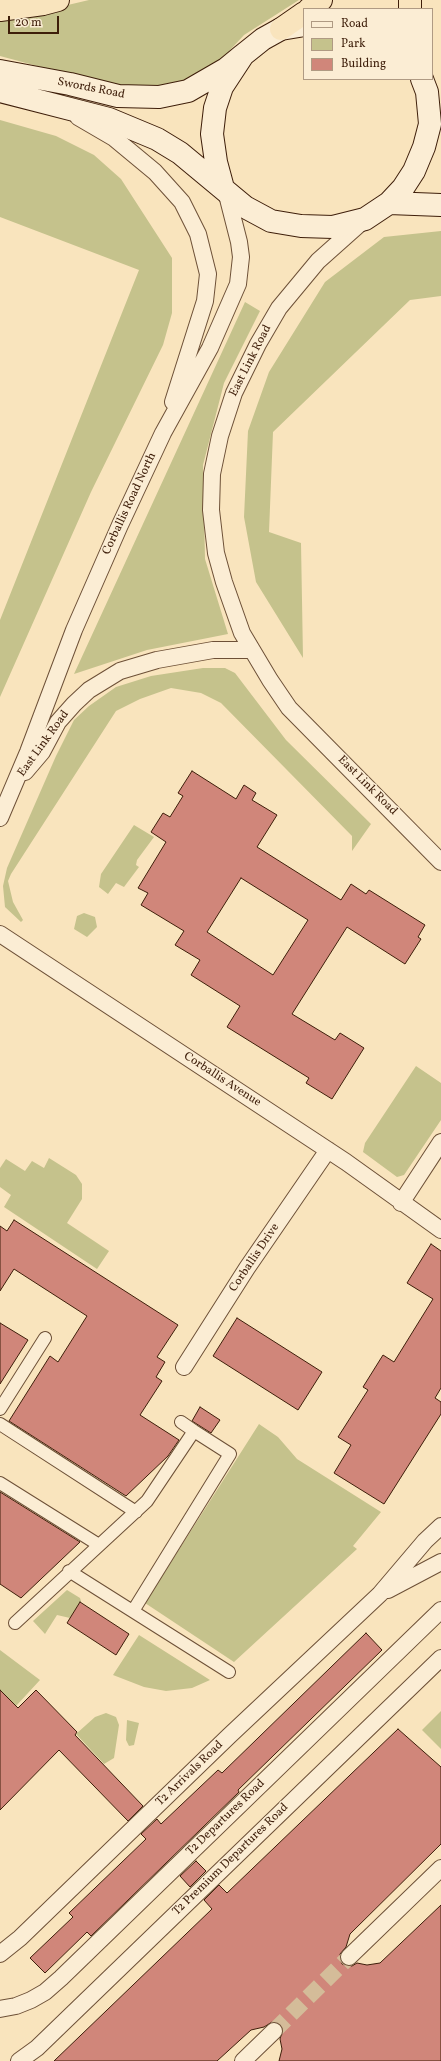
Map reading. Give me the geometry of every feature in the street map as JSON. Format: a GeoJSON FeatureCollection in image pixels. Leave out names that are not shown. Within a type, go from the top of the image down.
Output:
{"type":"FeatureCollection","features":[{"type":"Feature","properties":{"kind":"highway"},"geometry":{"type":"LineString","coordinates":[[0,10],[43,4],[58,0]]}},
{"type":"Feature","properties":{"kind":"highway"},"geometry":{"type":"LineString","coordinates":[[310,8],[321,0]]}},
{"type":"Feature","properties":{"kind":"highway"},"geometry":{"type":"LineString","coordinates":[[281,29],[303,14]]}},
{"type":"Feature","properties":{"kind":"main road","name":"Swords Road"},"geometry":{"type":"LineString","coordinates":[[0,71],[64,83],[118,96],[159,98],[188,91],[226,69],[263,39],[281,29],[303,25]]}},
{"type":"Feature","properties":{"kind":"main road"},"geometry":{"type":"LineString","coordinates":[[225,189],[216,162],[212,134],[214,108],[222,86],[243,55]]}},
{"type":"Feature","properties":{"kind":"main road"},"geometry":{"type":"LineString","coordinates":[[0,63],[64,83]]}},
{"type":"Feature","properties":{"kind":"main road","name":"Swords Road"},"geometry":{"type":"LineString","coordinates":[[0,91],[56,104],[109,120],[157,139],[180,153],[225,189],[245,208],[271,221],[301,226],[333,227],[365,219],[389,203],[410,177],[424,147],[430,124],[424,85]]}},
{"type":"Feature","properties":{"kind":"main road"},"geometry":{"type":"LineString","coordinates":[[424,85],[441,114]]}},
{"type":"Feature","properties":{"kind":"main road"},"geometry":{"type":"LineString","coordinates":[[389,203],[441,206]]}},
{"type":"Feature","properties":{"kind":"street"},"geometry":{"type":"LineString","coordinates":[[56,104],[114,138],[155,172],[182,202],[198,234],[208,274],[205,301],[163,434]]}},
{"type":"Feature","properties":{"kind":"street","name":"Corballis Road North"},"geometry":{"type":"LineString","coordinates":[[0,818],[15,784],[96,578],[163,434],[210,348],[238,284],[240,257],[239,242],[225,189]]}},
{"type":"Feature","properties":{"kind":"street","name":"East Link Road"},"geometry":{"type":"LineString","coordinates":[[365,219],[318,261],[279,308],[234,392],[220,436],[212,474],[211,510],[216,552],[224,582],[242,633],[289,708],[441,862]]}},
{"type":"Feature","properties":{"kind":"street","name":"East Link Road"},"geometry":{"type":"LineString","coordinates":[[15,784],[42,752],[58,722],[89,690],[108,678],[120,672],[157,660],[213,650],[252,650]]}},
{"type":"Feature","properties":{"kind":"street","name":"Corballis Avenue"},"geometry":{"type":"LineString","coordinates":[[0,934],[358,1170],[401,1203],[441,1230]]}},
{"type":"Feature","properties":{"kind":"street"},"geometry":{"type":"LineString","coordinates":[[401,1203],[441,1142]]}},
{"type":"Feature","properties":{"kind":"street","name":"Corballis Drive"},"geometry":{"type":"LineString","coordinates":[[184,1367],[246,1268],[328,1150]]}},
{"type":"Feature","properties":{"kind":"street"},"geometry":{"type":"LineString","coordinates":[[0,1408],[44,1338]]}},
{"type":"Feature","properties":{"kind":"street"},"geometry":{"type":"LineString","coordinates":[[132,1612],[230,1454],[181,1422]]}},
{"type":"Feature","properties":{"kind":"street"},"geometry":{"type":"LineString","coordinates":[[0,1424],[136,1512]]}},
{"type":"Feature","properties":{"kind":"street"},"geometry":{"type":"LineString","coordinates":[[15,1623],[69,1571],[148,1501],[194,1431]]}},
{"type":"Feature","properties":{"kind":"street"},"geometry":{"type":"LineString","coordinates":[[0,1483],[98,1545]]}},
{"type":"Feature","properties":{"kind":"street","name":"T2 Arrivals Road"},"geometry":{"type":"LineString","coordinates":[[0,1954],[20,1938],[218,1746],[380,1594],[424,1542],[441,1526]]}},
{"type":"Feature","properties":{"kind":"street","name":"T2 Arrivals Road"},"geometry":{"type":"LineString","coordinates":[[380,1594],[441,1562]]}},
{"type":"Feature","properties":{"kind":"street"},"geometry":{"type":"LineString","coordinates":[[69,1571],[229,1672]]}},
{"type":"Feature","properties":{"kind":"street","name":"T2 Departures Road"},"geometry":{"type":"LineString","coordinates":[[0,2009],[16,2006],[45,1992],[441,1610]]}},
{"type":"Feature","properties":{"kind":"street","name":"T2 Premium Departures Road"},"geometry":{"type":"LineString","coordinates":[[19,2061],[37,2048],[441,1658]]}},
{"type":"Feature","properties":{"kind":"street"},"geometry":{"type":"LineString","coordinates":[[349,1957],[441,1868]]}},
{"type":"Feature","properties":{"kind":"street"},"geometry":{"type":"LineString","coordinates":[[243,2061],[274,2031]]}},
{"type":"Feature","properties":{"kind":"green space"},"geometry":{"type":"Polygon","coordinates":[[[89,0],[299,0],[244,35],[218,63],[204,73],[173,84],[148,87],[112,86],[0,56],[0,21],[89,0]]]}},
{"type":"Feature","properties":{"kind":"green space"},"geometry":{"type":"Polygon","coordinates":[[[0,120],[56,136],[94,155],[121,179],[172,258],[172,313],[163,345],[91,492],[0,697],[0,620],[139,270],[0,217],[0,120]]]}},
{"type":"Feature","properties":{"kind":"green space"},"geometry":{"type":"Polygon","coordinates":[[[441,231],[441,296],[410,300],[273,432],[269,532],[301,543],[303,658],[256,582],[244,517],[248,431],[269,372],[325,282],[384,237],[441,231]]]}},
{"type":"Feature","properties":{"kind":"green space"},"geometry":{"type":"Polygon","coordinates":[[[245,302],[260,311],[224,383],[203,465],[205,559],[228,634],[147,650],[74,674],[245,302]]]}},
{"type":"Feature","properties":{"kind":"green space"},"geometry":{"type":"Polygon","coordinates":[[[203,668],[225,668],[235,673],[286,740],[371,824],[352,851],[352,836],[221,703],[201,693],[171,688],[140,699],[116,711],[11,874],[8,881],[13,902],[23,920],[21,922],[5,907],[3,886],[7,868],[56,756],[74,720],[89,706],[116,687],[151,676],[203,668]]]}},
{"type":"Feature","properties":{"kind":"green space"},"geometry":{"type":"Polygon","coordinates":[[[134,825],[154,837],[137,860],[136,865],[139,867],[124,887],[116,883],[108,894],[99,887],[101,874],[134,825]]]}},
{"type":"Feature","properties":{"kind":"green space"},"geometry":{"type":"Polygon","coordinates":[[[84,913],[95,917],[97,927],[87,937],[74,929],[77,916],[84,913]]]}},
{"type":"Feature","properties":{"kind":"green space"},"geometry":{"type":"Polygon","coordinates":[[[416,1066],[441,1083],[441,1120],[404,1175],[397,1177],[363,1152],[365,1143],[416,1066]]]}},
{"type":"Feature","properties":{"kind":"green space"},"geometry":{"type":"Polygon","coordinates":[[[49,1158],[76,1175],[82,1184],[82,1199],[67,1223],[109,1251],[97,1269],[4,1207],[11,1195],[0,1187],[0,1168],[6,1159],[25,1171],[32,1161],[44,1168],[49,1158]]]}},
{"type":"Feature","properties":{"kind":"green space"},"geometry":{"type":"Polygon","coordinates":[[[259,1424],[278,1437],[297,1459],[381,1512],[353,1546],[357,1549],[234,1662],[145,1603],[259,1424]]]}},
{"type":"Feature","properties":{"kind":"green space"},"geometry":{"type":"Polygon","coordinates":[[[67,1590],[80,1598],[81,1601],[70,1618],[57,1615],[45,1634],[33,1621],[67,1590]]]}},
{"type":"Feature","properties":{"kind":"green space"},"geometry":{"type":"Polygon","coordinates":[[[139,1635],[210,1680],[192,1688],[166,1691],[144,1687],[113,1675],[139,1635]]]}},
{"type":"Feature","properties":{"kind":"green space"},"geometry":{"type":"Polygon","coordinates":[[[0,1650],[40,1680],[16,1706],[0,1690],[0,1650]]]}},
{"type":"Feature","properties":{"kind":"green space"},"geometry":{"type":"Polygon","coordinates":[[[441,1711],[441,1749],[422,1730],[441,1711]]]}},
{"type":"Feature","properties":{"kind":"green space"},"geometry":{"type":"Polygon","coordinates":[[[106,1713],[116,1717],[119,1725],[114,1758],[104,1764],[76,1734],[95,1717],[106,1713]]]}},
{"type":"Feature","properties":{"kind":"green space"},"geometry":{"type":"Polygon","coordinates":[[[127,1720],[139,1723],[134,1745],[129,1746],[126,1740],[127,1720]]]}},
{"type":"Feature","properties":{"kind":"building"},"geometry":{"type":"Polygon","coordinates":[[[192,771],[236,799],[244,785],[256,793],[252,800],[277,815],[257,847],[341,900],[351,884],[366,894],[369,890],[425,925],[418,937],[421,939],[405,964],[347,927],[292,1014],[335,1040],[340,1033],[364,1048],[332,1099],[306,1083],[309,1078],[227,1027],[240,1006],[191,975],[200,960],[175,945],[184,931],[141,905],[148,893],[138,888],[166,842],[151,832],[163,813],[170,817],[183,796],[178,793],[192,771]],[[241,878],[207,932],[273,975],[308,920],[241,878]]]}},
{"type":"Feature","properties":{"kind":"building"},"geometry":{"type":"Polygon","coordinates":[[[14,1220],[178,1325],[157,1357],[165,1362],[156,1377],[162,1381],[140,1415],[179,1440],[168,1456],[126,1496],[9,1421],[50,1356],[58,1362],[87,1316],[14,1269],[0,1291],[0,1226],[7,1231],[14,1220]]]}},
{"type":"Feature","properties":{"kind":"building"},"geometry":{"type":"Polygon","coordinates":[[[431,1244],[441,1251],[441,1388],[435,1398],[441,1402],[441,1414],[384,1504],[334,1473],[351,1445],[338,1437],[368,1390],[363,1387],[383,1355],[394,1362],[433,1299],[407,1283],[431,1244]]]}},
{"type":"Feature","properties":{"kind":"building"},"geometry":{"type":"Polygon","coordinates":[[[237,1318],[322,1372],[298,1410],[213,1356],[237,1318]]]}},
{"type":"Feature","properties":{"kind":"building"},"geometry":{"type":"Polygon","coordinates":[[[0,1323],[28,1340],[0,1384],[0,1323]]]}},
{"type":"Feature","properties":{"kind":"building"},"geometry":{"type":"Polygon","coordinates":[[[200,1407],[220,1420],[211,1433],[192,1421],[200,1407]]]}},
{"type":"Feature","properties":{"kind":"building"},"geometry":{"type":"Polygon","coordinates":[[[0,1492],[80,1542],[21,1598],[0,1584],[0,1492]]]}},
{"type":"Feature","properties":{"kind":"building"},"geometry":{"type":"Polygon","coordinates":[[[80,1602],[129,1634],[116,1655],[67,1623],[80,1602]]]}},
{"type":"Feature","properties":{"kind":"building"},"geometry":{"type":"Polygon","coordinates":[[[366,1633],[382,1650],[91,1936],[87,1932],[45,1973],[30,1958],[73,1917],[69,1913],[146,1839],[141,1834],[157,1819],[161,1824],[218,1770],[222,1773],[366,1633]]]}},
{"type":"Feature","properties":{"kind":"building"},"geometry":{"type":"Polygon","coordinates":[[[0,1690],[18,1708],[36,1690],[77,1732],[75,1735],[143,1806],[128,1821],[59,1750],[0,1810],[0,1690]]]}},
{"type":"Feature","properties":{"kind":"building"},"geometry":{"type":"Polygon","coordinates":[[[398,1729],[441,1767],[441,1844],[350,1934],[346,1947],[340,1954],[340,1959],[342,1964],[347,1966],[352,1966],[357,1963],[367,1965],[380,1963],[441,1905],[441,2061],[279,2061],[282,2049],[280,2039],[283,2029],[281,2024],[272,2022],[264,2027],[251,2030],[217,2061],[54,2061],[212,1909],[204,1900],[219,1885],[227,1893],[398,1729]]]}},
{"type":"Feature","properties":{"kind":"building"},"geometry":{"type":"Polygon","coordinates":[[[196,1861],[206,1871],[190,1887],[180,1876],[196,1861]]]}},
{"type":"Feature","properties":{"kind":"tunnel"},"geometry":{"type":"LineString","coordinates":[[274,2031],[349,1957]]}}]}
